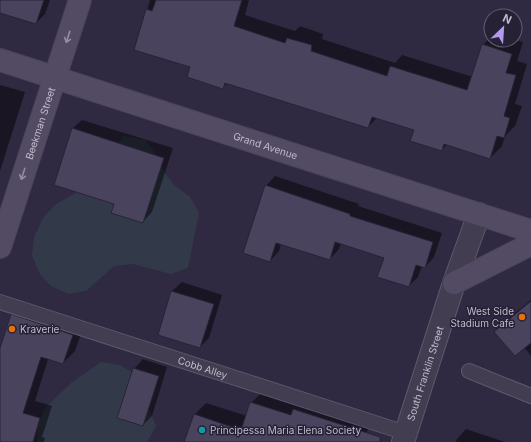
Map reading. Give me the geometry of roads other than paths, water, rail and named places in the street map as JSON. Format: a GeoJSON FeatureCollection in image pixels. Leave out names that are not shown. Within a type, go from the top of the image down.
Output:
{"type":"FeatureCollection","features":[{"type":"Feature","properties":{"kind":"street","name":"Beekman Street"},"geometry":{"type":"LineString","coordinates":[[0,247],[80,0]]}},
{"type":"Feature","properties":{"kind":"street","name":"Grand Avenue"},"geometry":{"type":"LineString","coordinates":[[0,60],[531,231]]}},
{"type":"Feature","properties":{"kind":"street","name":"South Franklin Street"},"geometry":{"type":"LineString","coordinates":[[405,437],[454,283],[479,214]]}},
{"type":"Feature","properties":{"kind":"street"},"geometry":{"type":"LineString","coordinates":[[454,283],[531,244]]}},
{"type":"Feature","properties":{"kind":"lane","name":"Cobb Alley"},"geometry":{"type":"LineString","coordinates":[[0,302],[405,437]]}},
{"type":"Feature","properties":{"kind":"lane"},"geometry":{"type":"LineString","coordinates":[[469,371],[531,396]]}},
{"type":"Feature","properties":{"kind":"place","name":"West Side Stadium Cafe"},"geometry":{"type":"Point","coordinates":[522,317]}},
{"type":"Feature","properties":{"kind":"place","name":"Kraverie"},"geometry":{"type":"Point","coordinates":[12,329]}},
{"type":"Feature","properties":{"kind":"place","name":"Principessa Maria Elena Society"},"geometry":{"type":"Point","coordinates":[202,430]}}]}
